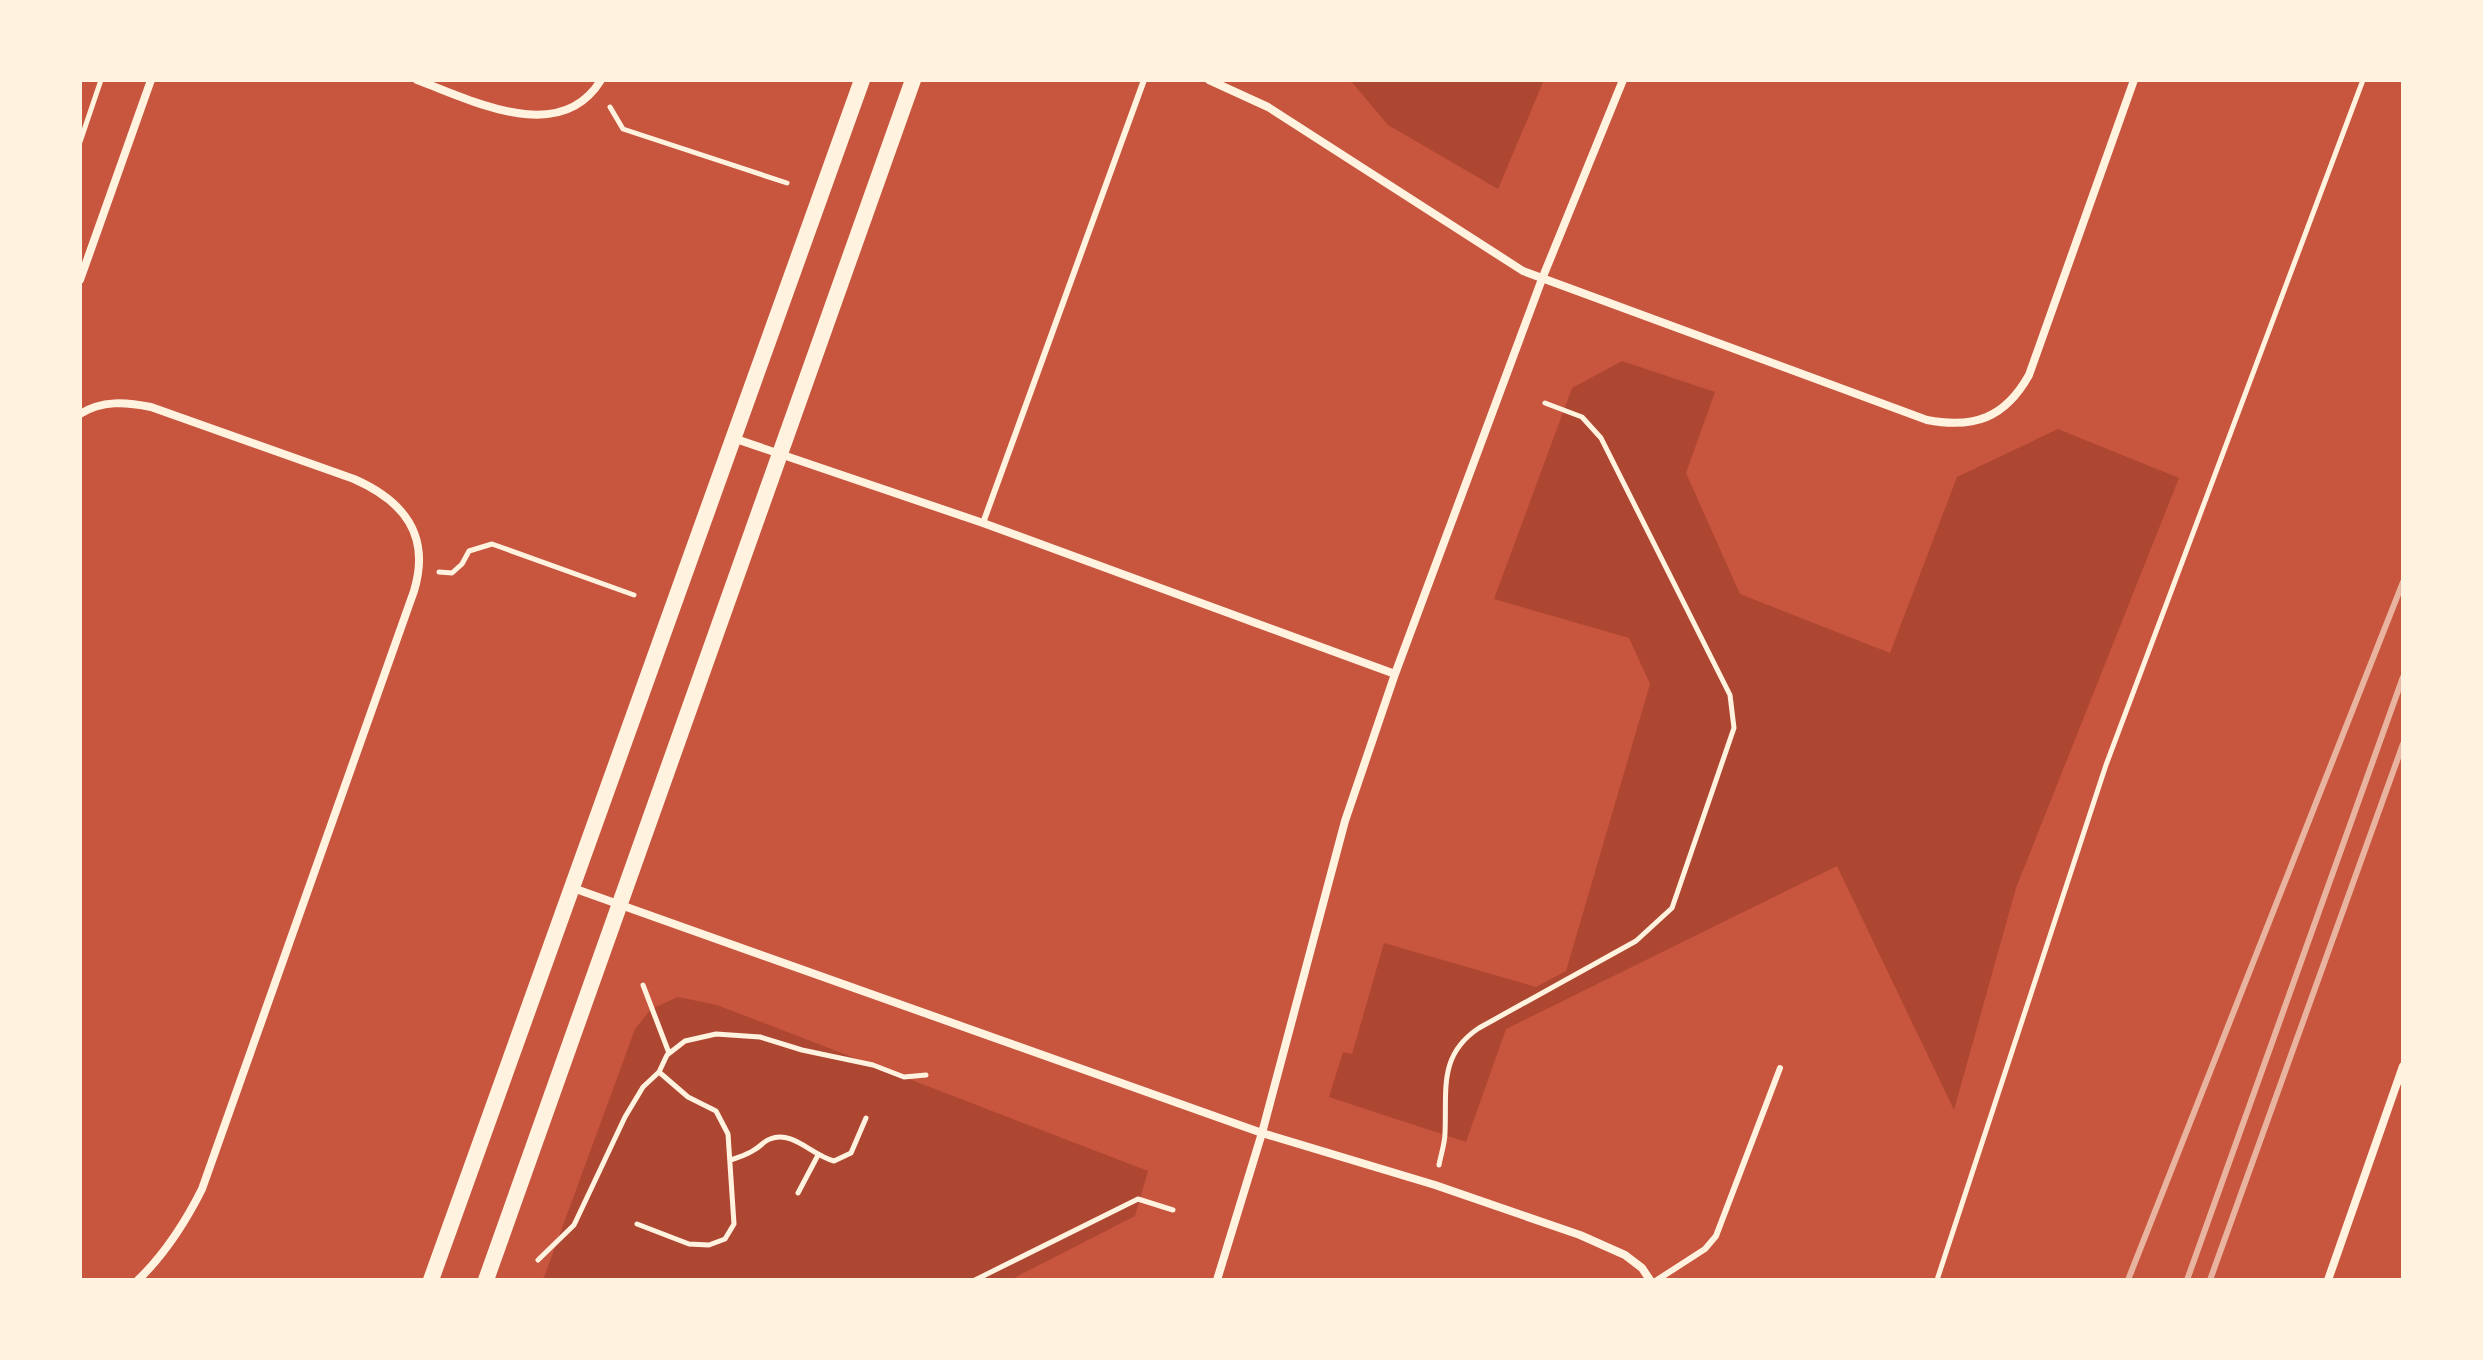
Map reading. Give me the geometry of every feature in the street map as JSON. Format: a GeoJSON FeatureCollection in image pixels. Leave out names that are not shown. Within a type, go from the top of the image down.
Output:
{"type":"FeatureCollection","features":[{"type":"Feature","properties":{"kind":"main road"},"geometry":{"type":"LineString","coordinates":[[431,1280],[862,80]]}},
{"type":"Feature","properties":{"kind":"main road"},"geometry":{"type":"LineString","coordinates":[[486,1280],[913,80]]}},
{"type":"Feature","properties":{"kind":"street"},"geometry":{"type":"LineString","coordinates":[[80,280],[151,80]]}},
{"type":"Feature","properties":{"kind":"street"},"geometry":{"type":"LineString","coordinates":[[417,80],[508,112],[532,115],[551,114],[570,108],[585,99],[601,80]]}},
{"type":"Feature","properties":{"kind":"street"},"geometry":{"type":"LineString","coordinates":[[1209,80],[1268,107],[1523,271],[1927,420],[1951,425],[1971,423],[2004,407],[2018,394],[2029,375],[2134,80]]}},
{"type":"Feature","properties":{"kind":"street"},"geometry":{"type":"LineString","coordinates":[[1217,1280],[1262,1133],[1345,821],[1395,674],[1542,279],[1623,80]]}},
{"type":"Feature","properties":{"kind":"street"},"geometry":{"type":"LineString","coordinates":[[80,399],[83,412],[119,402],[151,407],[354,479],[376,489],[402,512],[417,539],[421,554],[414,591],[202,1189],[179,1232],[138,1280]]}},
{"type":"Feature","properties":{"kind":"street"},"geometry":{"type":"LineString","coordinates":[[733,438],[983,523],[1395,674]]}},
{"type":"Feature","properties":{"kind":"street"},"geometry":{"type":"LineString","coordinates":[[573,888],[1262,1133],[1435,1185],[1580,1235],[1625,1255],[1642,1268],[1650,1280]]}},
{"type":"Feature","properties":{"kind":"street"},"geometry":{"type":"LineString","coordinates":[[2328,1280],[2403,1066]]}},
{"type":"Feature","properties":{"kind":"lane"},"geometry":{"type":"LineString","coordinates":[[983,523],[1144,80]]}},
{"type":"Feature","properties":{"kind":"lane"},"geometry":{"type":"LineString","coordinates":[[1657,1280],[1705,1249],[1716,1236],[1780,1068]]}},
{"type":"Feature","properties":{"kind":"path"},"geometry":{"type":"LineString","coordinates":[[80,142],[101,80]]}},
{"type":"Feature","properties":{"kind":"path"},"geometry":{"type":"LineString","coordinates":[[1937,1280],[2106,765],[2363,80]]}},
{"type":"Feature","properties":{"kind":"path"},"geometry":{"type":"LineString","coordinates":[[607,102],[623,129],[787,183]]}},
{"type":"Feature","properties":{"kind":"path"},"geometry":{"type":"LineString","coordinates":[[1439,1166],[1445,1136],[1449,1062],[1457,1047],[1466,1036],[1479,1028],[1636,941],[1672,908],[1734,728],[1730,695],[1601,438],[1582,417],[1545,403]]}},
{"type":"Feature","properties":{"kind":"path"},"geometry":{"type":"LineString","coordinates":[[438,572],[452,573],[462,564],[469,551],[492,544],[634,595]]}},
{"type":"Feature","properties":{"kind":"path"},"geometry":{"type":"LineString","coordinates":[[643,985],[669,1053]]}},
{"type":"Feature","properties":{"kind":"path"},"geometry":{"type":"LineString","coordinates":[[538,1260],[574,1225],[625,1117],[643,1087],[659,1072],[669,1053],[685,1041],[716,1034],[760,1037],[802,1050],[873,1065],[904,1077],[926,1075]]}},
{"type":"Feature","properties":{"kind":"path"},"geometry":{"type":"LineString","coordinates":[[637,1224],[689,1244],[709,1245],[725,1239],[734,1224],[728,1134],[716,1111],[688,1097],[659,1072]]}},
{"type":"Feature","properties":{"kind":"path"},"geometry":{"type":"LineString","coordinates":[[731,1160],[753,1151],[767,1139],[784,1135],[802,1144],[817,1157],[834,1161],[851,1153],[866,1118]]}},
{"type":"Feature","properties":{"kind":"path"},"geometry":{"type":"LineString","coordinates":[[798,1193],[817,1157]]}},
{"type":"Feature","properties":{"kind":"path"},"geometry":{"type":"LineString","coordinates":[[975,1280],[1138,1199],[1173,1210]]}},
{"type":"Feature","properties":{"kind":"shaded area"},"geometry":{"type":"Polygon","coordinates":[[[1350,80],[1544,80],[1498,189],[1388,125],[1350,80]]]}},
{"type":"Feature","properties":{"kind":"shaded area"},"geometry":{"type":"Polygon","coordinates":[[[1622,361],[1715,392],[1686,473],[1740,594],[1890,653],[1957,477],[2058,429],[2179,478],[2016,888],[1954,1110],[1837,866],[1506,1029],[1466,1142],[1329,1097],[1343,1052],[1352,1054],[1384,943],[1536,987],[1566,971],[1650,684],[1629,638],[1494,599],[1572,388],[1622,361]]]}},
{"type":"Feature","properties":{"kind":"shaded area"},"geometry":{"type":"Polygon","coordinates":[[[678,997],[717,1005],[1148,1171],[1135,1216],[1010,1280],[543,1280],[635,1029],[651,1009],[678,997]]]}},
{"type":"Feature","properties":{"kind":"railway"},"geometry":{"type":"LineString","coordinates":[[2128,1280],[2403,582]]}},
{"type":"Feature","properties":{"kind":"railway"},"geometry":{"type":"LineString","coordinates":[[2187,1280],[2403,677]]}},
{"type":"Feature","properties":{"kind":"railway"},"geometry":{"type":"LineString","coordinates":[[2210,1280],[2403,744]]}}]}
